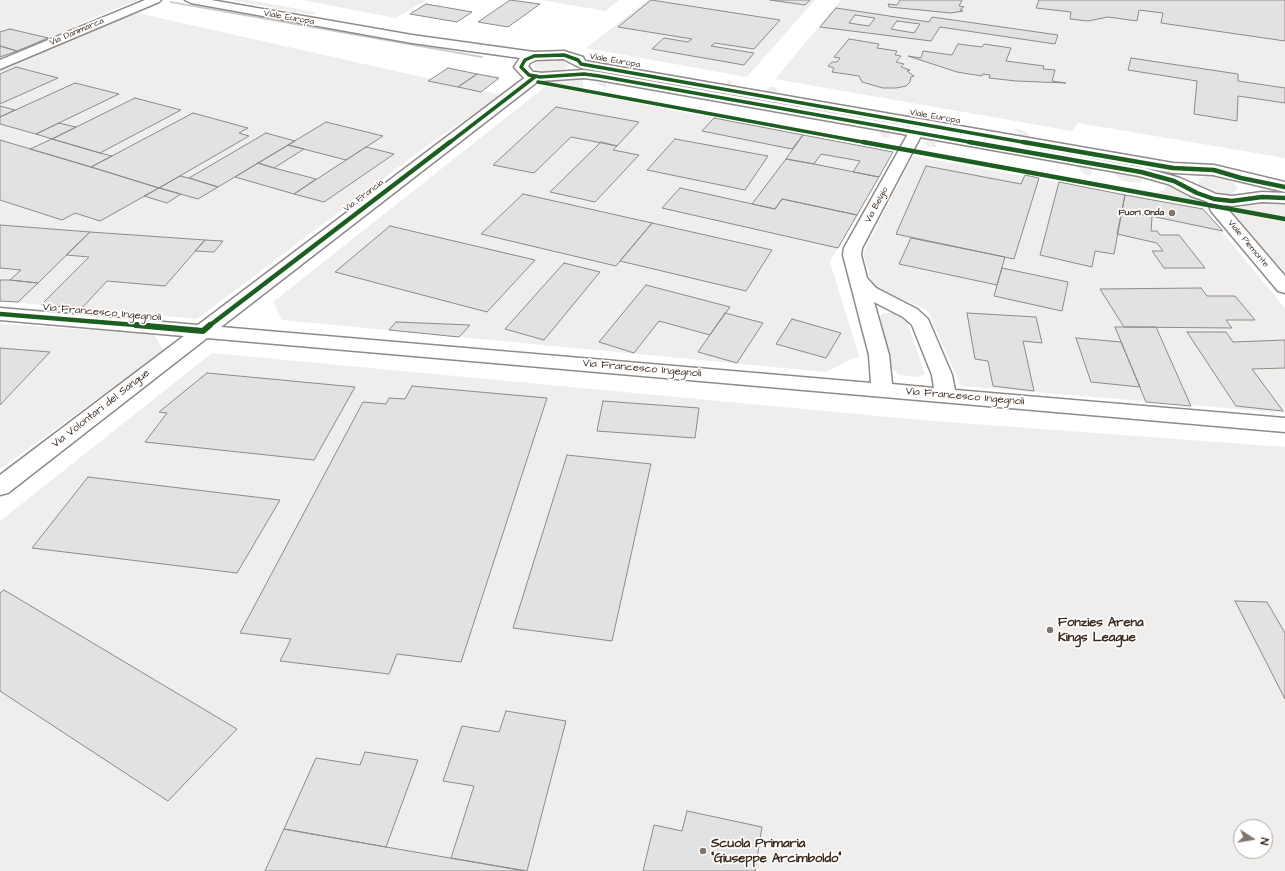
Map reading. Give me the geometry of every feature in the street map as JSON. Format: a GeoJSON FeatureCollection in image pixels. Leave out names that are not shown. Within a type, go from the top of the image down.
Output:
{"type":"FeatureCollection","features":[{"type":"Feature","properties":{"kind":"street","name":"Via Danimarca"},"geometry":{"type":"LineString","coordinates":[[0,65],[155,0]]}},
{"type":"Feature","properties":{"kind":"street","name":"Viale Europa"},"geometry":{"type":"LineString","coordinates":[[191,0],[412,39],[534,56],[564,55],[578,60],[581,64],[1173,168],[1226,172],[1241,178],[1285,187]]}},
{"type":"Feature","properties":{"kind":"street","name":"Viale Europa"},"geometry":{"type":"LineString","coordinates":[[412,39],[443,48],[503,59],[521,67],[523,71],[536,76],[551,78],[584,74],[599,76],[1141,172],[1187,186],[1197,193],[1214,199],[1232,201],[1262,197],[1285,198]]}},
{"type":"Feature","properties":{"kind":"street"},"geometry":{"type":"LineString","coordinates":[[521,67],[525,60],[534,56]]}},
{"type":"Feature","properties":{"kind":"street","name":"Viale Europa"},"geometry":{"type":"LineString","coordinates":[[568,75],[578,70],[581,64]]}},
{"type":"Feature","properties":{"kind":"street","name":"Via Francia"},"geometry":{"type":"LineString","coordinates":[[203,331],[536,76]]}},
{"type":"Feature","properties":{"kind":"street","name":"Via Belgio"},"geometry":{"type":"LineString","coordinates":[[882,390],[878,355],[852,255],[853,248],[916,132]]}},
{"type":"Feature","properties":{"kind":"street","name":"Viale Europa"},"geometry":{"type":"LineString","coordinates":[[1187,186],[1184,177],[1190,172],[1203,170]]}},
{"type":"Feature","properties":{"kind":"street","name":"Viale Europa"},"geometry":{"type":"LineString","coordinates":[[1241,178],[1250,184],[1254,192],[1247,199]]}},
{"type":"Feature","properties":{"kind":"street","name":"Viale Piemonte"},"geometry":{"type":"LineString","coordinates":[[1214,199],[1217,207],[1285,287]]}},
{"type":"Feature","properties":{"kind":"street","name":"Via Belgio"},"geometry":{"type":"LineString","coordinates":[[859,280],[869,292],[910,313],[921,323],[942,375],[946,396]]}},
{"type":"Feature","properties":{"kind":"street","name":"Via Francesco Ingegnoli"},"geometry":{"type":"LineString","coordinates":[[0,314],[1285,424]]}},
{"type":"Feature","properties":{"kind":"street","name":"Via Volontari del Sangue"},"geometry":{"type":"LineString","coordinates":[[0,487],[203,331]]}},
{"type":"Feature","properties":{"kind":"shaded area"},"geometry":{"type":"Polygon","coordinates":[[[0,0],[138,0],[78,24],[94,28],[133,12],[502,95],[428,145],[197,319],[0,301],[0,0]]]}},
{"type":"Feature","properties":{"kind":"shaded area"},"geometry":{"type":"Polygon","coordinates":[[[231,0],[248,0],[316,12],[312,15],[231,0]]]}},
{"type":"Feature","properties":{"kind":"shaded area"},"geometry":{"type":"Polygon","coordinates":[[[302,0],[426,0],[396,18],[302,0]]]}},
{"type":"Feature","properties":{"kind":"shaded area"},"geometry":{"type":"Polygon","coordinates":[[[541,0],[619,0],[605,11],[541,0]]]}},
{"type":"Feature","properties":{"kind":"shaded area"},"geometry":{"type":"Polygon","coordinates":[[[648,0],[815,0],[747,77],[586,48],[648,0]]]}},
{"type":"Feature","properties":{"kind":"shaded area"},"geometry":{"type":"Polygon","coordinates":[[[841,0],[1285,0],[1285,158],[1078,123],[1072,131],[775,79],[841,0]]]}},
{"type":"Feature","properties":{"kind":"shaded area"},"geometry":{"type":"Polygon","coordinates":[[[607,58],[610,59],[611,64],[728,85],[601,64],[607,58]]]}},
{"type":"Feature","properties":{"kind":"shaded area"},"geometry":{"type":"Polygon","coordinates":[[[546,59],[561,60],[568,66],[564,70],[554,72],[544,72],[534,68],[535,63],[546,59]]]}},
{"type":"Feature","properties":{"kind":"shaded area"},"geometry":{"type":"Polygon","coordinates":[[[595,70],[1093,158],[1093,160],[592,73],[595,70]]]}},
{"type":"Feature","properties":{"kind":"shaded area"},"geometry":{"type":"Polygon","coordinates":[[[572,76],[587,77],[583,80],[583,89],[543,81],[572,76]]]}},
{"type":"Feature","properties":{"kind":"shaded area"},"geometry":{"type":"Polygon","coordinates":[[[727,79],[734,83],[728,85],[727,79]]]}},
{"type":"Feature","properties":{"kind":"shaded area"},"geometry":{"type":"Polygon","coordinates":[[[606,80],[886,130],[890,133],[890,137],[883,138],[879,131],[606,82],[607,88],[597,84],[606,80]]]}},
{"type":"Feature","properties":{"kind":"shaded area"},"geometry":{"type":"Polygon","coordinates":[[[546,86],[893,152],[830,262],[859,356],[825,372],[282,320],[273,302],[546,86]]]}},
{"type":"Feature","properties":{"kind":"shaded area"},"geometry":{"type":"Polygon","coordinates":[[[775,87],[778,93],[1019,135],[1014,128],[1025,131],[1029,135],[1024,138],[768,93],[765,90],[775,87]]]}},
{"type":"Feature","properties":{"kind":"shaded area"},"geometry":{"type":"Polygon","coordinates":[[[934,139],[1093,167],[1091,176],[1084,174],[1077,167],[934,141],[937,148],[927,146],[925,142],[934,139]]]}},
{"type":"Feature","properties":{"kind":"shaded area"},"geometry":{"type":"Polygon","coordinates":[[[913,156],[1203,209],[1285,308],[1285,413],[961,386],[927,310],[873,286],[863,253],[913,156]]]}},
{"type":"Feature","properties":{"kind":"shaded area"},"geometry":{"type":"Polygon","coordinates":[[[1111,171],[1134,175],[1142,179],[1141,183],[1122,181],[1111,171]]]}},
{"type":"Feature","properties":{"kind":"shaded area"},"geometry":{"type":"Polygon","coordinates":[[[1206,176],[1226,179],[1234,183],[1238,189],[1232,194],[1224,194],[1204,189],[1198,184],[1198,180],[1206,176]]]}},
{"type":"Feature","properties":{"kind":"shaded area"},"geometry":{"type":"Polygon","coordinates":[[[1167,184],[1201,201],[1154,193],[1164,190],[1167,184]]]}},
{"type":"Feature","properties":{"kind":"shaded area"},"geometry":{"type":"Polygon","coordinates":[[[1285,200],[1285,217],[1225,206],[1239,206],[1260,201],[1285,200]]]}},
{"type":"Feature","properties":{"kind":"shaded area"},"geometry":{"type":"Polygon","coordinates":[[[1228,211],[1285,221],[1285,276],[1228,211]]]}},
{"type":"Feature","properties":{"kind":"shaded area"},"geometry":{"type":"Polygon","coordinates":[[[883,313],[897,313],[906,319],[925,374],[919,377],[900,375],[892,369],[877,319],[883,313]]]}},
{"type":"Feature","properties":{"kind":"shaded area"},"geometry":{"type":"Polygon","coordinates":[[[0,324],[154,334],[164,351],[0,469],[0,324]]]}},
{"type":"Feature","properties":{"kind":"shaded area"},"geometry":{"type":"Polygon","coordinates":[[[212,353],[920,420],[1285,447],[1285,871],[0,871],[0,521],[212,353]]]}},
{"type":"Feature","properties":{"kind":"building"},"geometry":{"type":"Polygon","coordinates":[[[510,0],[540,4],[508,27],[478,22],[510,0]]]}},
{"type":"Feature","properties":{"kind":"building"},"geometry":{"type":"Polygon","coordinates":[[[651,0],[780,20],[754,49],[715,43],[711,46],[754,53],[744,65],[652,49],[664,38],[688,42],[692,39],[618,27],[651,0]]]}},
{"type":"Feature","properties":{"kind":"building"},"geometry":{"type":"Polygon","coordinates":[[[770,0],[810,0],[805,5],[770,0]]]}},
{"type":"Feature","properties":{"kind":"building"},"geometry":{"type":"Polygon","coordinates":[[[900,0],[962,0],[959,6],[964,7],[960,10],[963,11],[951,13],[889,7],[888,4],[897,5],[900,0]]]}},
{"type":"Feature","properties":{"kind":"building"},"geometry":{"type":"Polygon","coordinates":[[[1039,0],[1285,0],[1285,41],[1161,23],[1163,13],[1139,10],[1137,21],[1108,17],[1088,21],[1070,19],[1071,12],[1036,8],[1039,0]]]}},
{"type":"Feature","properties":{"kind":"building"},"geometry":{"type":"Polygon","coordinates":[[[426,4],[472,12],[457,22],[410,14],[426,4]]]}},
{"type":"Feature","properties":{"kind":"building"},"geometry":{"type":"Polygon","coordinates":[[[836,8],[929,22],[932,17],[1058,35],[1055,44],[940,27],[931,41],[820,27],[836,8]],[[855,15],[849,23],[869,26],[875,18],[855,15]],[[897,21],[891,29],[914,33],[920,24],[897,21]]]}},
{"type":"Feature","properties":{"kind":"building"},"geometry":{"type":"Polygon","coordinates":[[[10,29],[48,38],[17,51],[0,46],[0,32],[10,29]]]}},
{"type":"Feature","properties":{"kind":"building"},"geometry":{"type":"Polygon","coordinates":[[[849,39],[879,44],[877,48],[897,51],[895,55],[901,56],[896,62],[904,64],[901,67],[910,70],[907,71],[914,76],[911,77],[910,82],[906,86],[883,88],[862,82],[859,76],[832,72],[834,68],[828,66],[832,62],[837,62],[840,58],[834,57],[849,39]]]}},
{"type":"Feature","properties":{"kind":"building"},"geometry":{"type":"Polygon","coordinates":[[[958,44],[982,47],[984,44],[1011,48],[1006,61],[1044,66],[1043,69],[1055,70],[1052,81],[1066,83],[1016,81],[989,78],[990,75],[983,74],[982,76],[957,72],[908,56],[921,58],[923,51],[952,55],[958,44]]]}},
{"type":"Feature","properties":{"kind":"building"},"geometry":{"type":"Polygon","coordinates":[[[0,46],[17,51],[0,57],[0,46]]]}},
{"type":"Feature","properties":{"kind":"building"},"geometry":{"type":"Polygon","coordinates":[[[1131,58],[1238,74],[1238,81],[1285,88],[1285,103],[1238,96],[1237,121],[1194,114],[1197,81],[1128,70],[1131,58]]]}},
{"type":"Feature","properties":{"kind":"building"},"geometry":{"type":"Polygon","coordinates":[[[16,67],[58,78],[0,104],[0,74],[16,67]]]}},
{"type":"Feature","properties":{"kind":"building"},"geometry":{"type":"Polygon","coordinates":[[[448,68],[477,74],[458,87],[428,81],[448,68]]]}},
{"type":"Feature","properties":{"kind":"building"},"geometry":{"type":"Polygon","coordinates":[[[477,74],[499,78],[481,92],[458,87],[477,74]]]}},
{"type":"Feature","properties":{"kind":"building"},"geometry":{"type":"Polygon","coordinates":[[[75,83],[119,94],[36,134],[0,124],[0,117],[75,83]]]}},
{"type":"Feature","properties":{"kind":"building"},"geometry":{"type":"Polygon","coordinates":[[[135,98],[181,110],[100,153],[52,139],[135,98]]]}},
{"type":"Feature","properties":{"kind":"building"},"geometry":{"type":"Polygon","coordinates":[[[0,106],[15,110],[0,117],[0,106]]]}},
{"type":"Feature","properties":{"kind":"building"},"geometry":{"type":"Polygon","coordinates":[[[556,107],[639,122],[617,146],[571,137],[534,173],[493,165],[556,107]]]}},
{"type":"Feature","properties":{"kind":"building"},"geometry":{"type":"Polygon","coordinates":[[[193,113],[248,128],[239,133],[249,136],[159,188],[91,167],[193,113]]]}},
{"type":"Feature","properties":{"kind":"building"},"geometry":{"type":"Polygon","coordinates":[[[714,118],[803,135],[792,149],[702,131],[714,118]]]}},
{"type":"Feature","properties":{"kind":"building"},"geometry":{"type":"Polygon","coordinates":[[[326,122],[383,136],[346,160],[288,145],[326,122]]]}},
{"type":"Feature","properties":{"kind":"building"},"geometry":{"type":"Polygon","coordinates":[[[59,123],[76,127],[52,139],[36,134],[59,123]]]}},
{"type":"Feature","properties":{"kind":"building"},"geometry":{"type":"Polygon","coordinates":[[[266,133],[295,141],[218,187],[189,178],[266,133]]]}},
{"type":"Feature","properties":{"kind":"building"},"geometry":{"type":"Polygon","coordinates":[[[803,135],[893,152],[879,177],[853,172],[860,161],[821,154],[814,164],[786,159],[803,135]]]}},
{"type":"Feature","properties":{"kind":"building"},"geometry":{"type":"Polygon","coordinates":[[[52,139],[112,156],[91,167],[30,149],[52,139]]]}},
{"type":"Feature","properties":{"kind":"building"},"geometry":{"type":"Polygon","coordinates":[[[675,139],[768,156],[745,190],[647,170],[675,139]]]}},
{"type":"Feature","properties":{"kind":"building"},"geometry":{"type":"Polygon","coordinates":[[[0,140],[159,188],[100,221],[75,213],[62,220],[0,200],[0,140]]]}},
{"type":"Feature","properties":{"kind":"building"},"geometry":{"type":"Polygon","coordinates":[[[601,142],[617,146],[613,150],[639,155],[595,202],[550,192],[601,142]]]}},
{"type":"Feature","properties":{"kind":"building"},"geometry":{"type":"Polygon","coordinates":[[[288,145],[304,149],[274,168],[258,163],[288,145]]]}},
{"type":"Feature","properties":{"kind":"building"},"geometry":{"type":"Polygon","coordinates":[[[366,147],[394,154],[324,202],[294,194],[366,147]]]}},
{"type":"Feature","properties":{"kind":"building"},"geometry":{"type":"Polygon","coordinates":[[[786,159],[879,177],[857,215],[782,199],[775,209],[752,204],[786,159]]]}},
{"type":"Feature","properties":{"kind":"building"},"geometry":{"type":"Polygon","coordinates":[[[258,163],[316,179],[294,194],[235,177],[258,163]]]}},
{"type":"Feature","properties":{"kind":"building"},"geometry":{"type":"Polygon","coordinates":[[[926,166],[1021,184],[1025,175],[1039,178],[1014,259],[896,234],[926,166]]]}},
{"type":"Feature","properties":{"kind":"building"},"geometry":{"type":"Polygon","coordinates":[[[180,176],[218,187],[198,199],[159,188],[180,176]]]}},
{"type":"Feature","properties":{"kind":"building"},"geometry":{"type":"Polygon","coordinates":[[[1059,182],[1125,195],[1114,254],[1095,251],[1092,267],[1040,255],[1059,182]]]}},
{"type":"Feature","properties":{"kind":"building"},"geometry":{"type":"Polygon","coordinates":[[[159,188],[181,194],[167,203],[144,196],[159,188]]]}},
{"type":"Feature","properties":{"kind":"building"},"geometry":{"type":"Polygon","coordinates":[[[680,188],[775,209],[782,199],[857,215],[838,248],[662,208],[680,188]]]}},
{"type":"Feature","properties":{"kind":"building"},"geometry":{"type":"Polygon","coordinates":[[[523,194],[652,223],[616,266],[481,234],[523,194]]]}},
{"type":"Feature","properties":{"kind":"building","name":"Fuori Onda"},"geometry":{"type":"Polygon","coordinates":[[[1125,195],[1203,209],[1223,231],[1122,210],[1125,195]]]}},
{"type":"Feature","properties":{"kind":"building"},"geometry":{"type":"Polygon","coordinates":[[[1122,210],[1152,217],[1151,231],[1157,231],[1160,235],[1179,235],[1205,268],[1164,268],[1152,251],[1163,251],[1157,243],[1117,234],[1122,210]]]}},
{"type":"Feature","properties":{"kind":"building"},"geometry":{"type":"Polygon","coordinates":[[[652,223],[772,250],[746,291],[620,261],[652,223]]]}},
{"type":"Feature","properties":{"kind":"building"},"geometry":{"type":"Polygon","coordinates":[[[0,225],[90,232],[38,283],[10,280],[21,270],[0,268],[0,225]]]}},
{"type":"Feature","properties":{"kind":"building"},"geometry":{"type":"Polygon","coordinates":[[[390,226],[535,260],[487,312],[335,272],[390,226]]]}},
{"type":"Feature","properties":{"kind":"building"},"geometry":{"type":"Polygon","coordinates":[[[90,232],[205,240],[165,286],[107,281],[82,308],[41,305],[89,257],[66,255],[90,232]]]}},
{"type":"Feature","properties":{"kind":"building"},"geometry":{"type":"Polygon","coordinates":[[[911,238],[1005,257],[997,285],[899,264],[911,238]]]}},
{"type":"Feature","properties":{"kind":"building"},"geometry":{"type":"Polygon","coordinates":[[[205,240],[223,241],[214,252],[195,251],[205,240]]]}},
{"type":"Feature","properties":{"kind":"building"},"geometry":{"type":"Polygon","coordinates":[[[564,263],[600,272],[544,340],[505,329],[564,263]]]}},
{"type":"Feature","properties":{"kind":"building"},"geometry":{"type":"Polygon","coordinates":[[[1002,268],[1068,282],[1062,311],[994,296],[1002,268]]]}},
{"type":"Feature","properties":{"kind":"building"},"geometry":{"type":"Polygon","coordinates":[[[0,280],[38,283],[18,302],[0,301],[0,280]]]}},
{"type":"Feature","properties":{"kind":"building"},"geometry":{"type":"Polygon","coordinates":[[[646,285],[730,307],[710,335],[659,321],[634,353],[599,342],[646,285]]]}},
{"type":"Feature","properties":{"kind":"building"},"geometry":{"type":"Polygon","coordinates":[[[1201,288],[1207,296],[1235,296],[1255,320],[1226,320],[1232,328],[1124,327],[1100,289],[1201,288]]]}},
{"type":"Feature","properties":{"kind":"building"},"geometry":{"type":"Polygon","coordinates":[[[725,313],[763,323],[737,363],[698,352],[725,313]]]}},
{"type":"Feature","properties":{"kind":"building"},"geometry":{"type":"Polygon","coordinates":[[[967,313],[1036,317],[1042,343],[1023,341],[1034,391],[993,386],[988,361],[975,359],[967,313]]]}},
{"type":"Feature","properties":{"kind":"building"},"geometry":{"type":"Polygon","coordinates":[[[792,319],[841,333],[826,358],[776,344],[792,319]]]}},
{"type":"Feature","properties":{"kind":"building"},"geometry":{"type":"Polygon","coordinates":[[[396,322],[470,325],[459,337],[389,330],[396,322]]]}},
{"type":"Feature","properties":{"kind":"building"},"geometry":{"type":"Polygon","coordinates":[[[1115,327],[1156,327],[1191,406],[1146,402],[1115,327]]]}},
{"type":"Feature","properties":{"kind":"building"},"geometry":{"type":"Polygon","coordinates":[[[1187,332],[1226,332],[1233,342],[1285,340],[1285,368],[1252,369],[1283,411],[1236,406],[1187,332]]]}},
{"type":"Feature","properties":{"kind":"building"},"geometry":{"type":"Polygon","coordinates":[[[1076,338],[1121,342],[1140,387],[1091,382],[1076,338]]]}},
{"type":"Feature","properties":{"kind":"building"},"geometry":{"type":"Polygon","coordinates":[[[0,348],[50,352],[0,405],[0,348]]]}},
{"type":"Feature","properties":{"kind":"building"},"geometry":{"type":"Polygon","coordinates":[[[207,373],[355,387],[314,460],[145,442],[167,413],[159,412],[207,373]]]}},
{"type":"Feature","properties":{"kind":"building"},"geometry":{"type":"Polygon","coordinates":[[[412,386],[547,398],[461,662],[397,654],[389,674],[280,661],[291,639],[240,633],[363,402],[386,404],[389,398],[405,399],[412,386]]]}},
{"type":"Feature","properties":{"kind":"building"},"geometry":{"type":"Polygon","coordinates":[[[603,401],[699,408],[695,438],[597,431],[603,401]]]}},
{"type":"Feature","properties":{"kind":"building"},"geometry":{"type":"Polygon","coordinates":[[[567,455],[651,464],[612,641],[513,628],[567,455]]]}},
{"type":"Feature","properties":{"kind":"building"},"geometry":{"type":"Polygon","coordinates":[[[88,477],[280,500],[237,573],[32,548],[88,477]]]}},
{"type":"Feature","properties":{"kind":"building"},"geometry":{"type":"Polygon","coordinates":[[[4,590],[237,729],[168,801],[0,691],[0,593],[4,590]]]}},
{"type":"Feature","properties":{"kind":"building"},"geometry":{"type":"Polygon","coordinates":[[[1235,601],[1267,602],[1285,633],[1285,699],[1235,601]]]}},
{"type":"Feature","properties":{"kind":"building"},"geometry":{"type":"Polygon","coordinates":[[[506,711],[566,721],[527,871],[451,858],[474,786],[443,781],[462,726],[499,732],[506,711]]]}},
{"type":"Feature","properties":{"kind":"building"},"geometry":{"type":"Polygon","coordinates":[[[365,752],[418,760],[386,847],[284,829],[316,758],[360,765],[365,752]]]}},
{"type":"Feature","properties":{"kind":"building","name":"Scuola Primaria \"Giuseppe Arcimboldo\""},"geometry":{"type":"Polygon","coordinates":[[[687,811],[762,827],[755,871],[643,871],[654,825],[682,831],[687,811]]]}},
{"type":"Feature","properties":{"kind":"building"},"geometry":{"type":"Polygon","coordinates":[[[284,829],[386,847],[525,871],[265,871],[284,829]]]}},
{"type":"Feature","properties":{"kind":"waterway"},"geometry":{"type":"LineString","coordinates":[[171,2],[482,57]]}},
{"type":"Feature","properties":{"kind":"cycle path"},"geometry":{"type":"LineString","coordinates":[[1285,187],[1241,178],[1214,170],[1173,168],[581,64],[578,60],[564,55],[534,56],[525,60],[521,67],[529,75],[540,77],[584,74],[599,76],[1141,172],[1174,181],[1197,193],[1214,199],[1232,201],[1262,197],[1285,198]]}},
{"type":"Feature","properties":{"kind":"cycle path"},"geometry":{"type":"LineString","coordinates":[[0,314],[203,331],[536,76]]}},
{"type":"Feature","properties":{"kind":"cycle path"},"geometry":{"type":"LineString","coordinates":[[538,82],[1285,219]]}},
{"type":"Feature","properties":{"kind":"place","name":"Fuori Onda"},"geometry":{"type":"Point","coordinates":[1172,213]}},
{"type":"Feature","properties":{"kind":"place","name":"Fonzies Arena Kings League"},"geometry":{"type":"Point","coordinates":[1050,630]}},
{"type":"Feature","properties":{"kind":"place","name":"Scuola Primaria \"Giuseppe Arcimboldo\""},"geometry":{"type":"Point","coordinates":[703,851]}}]}
